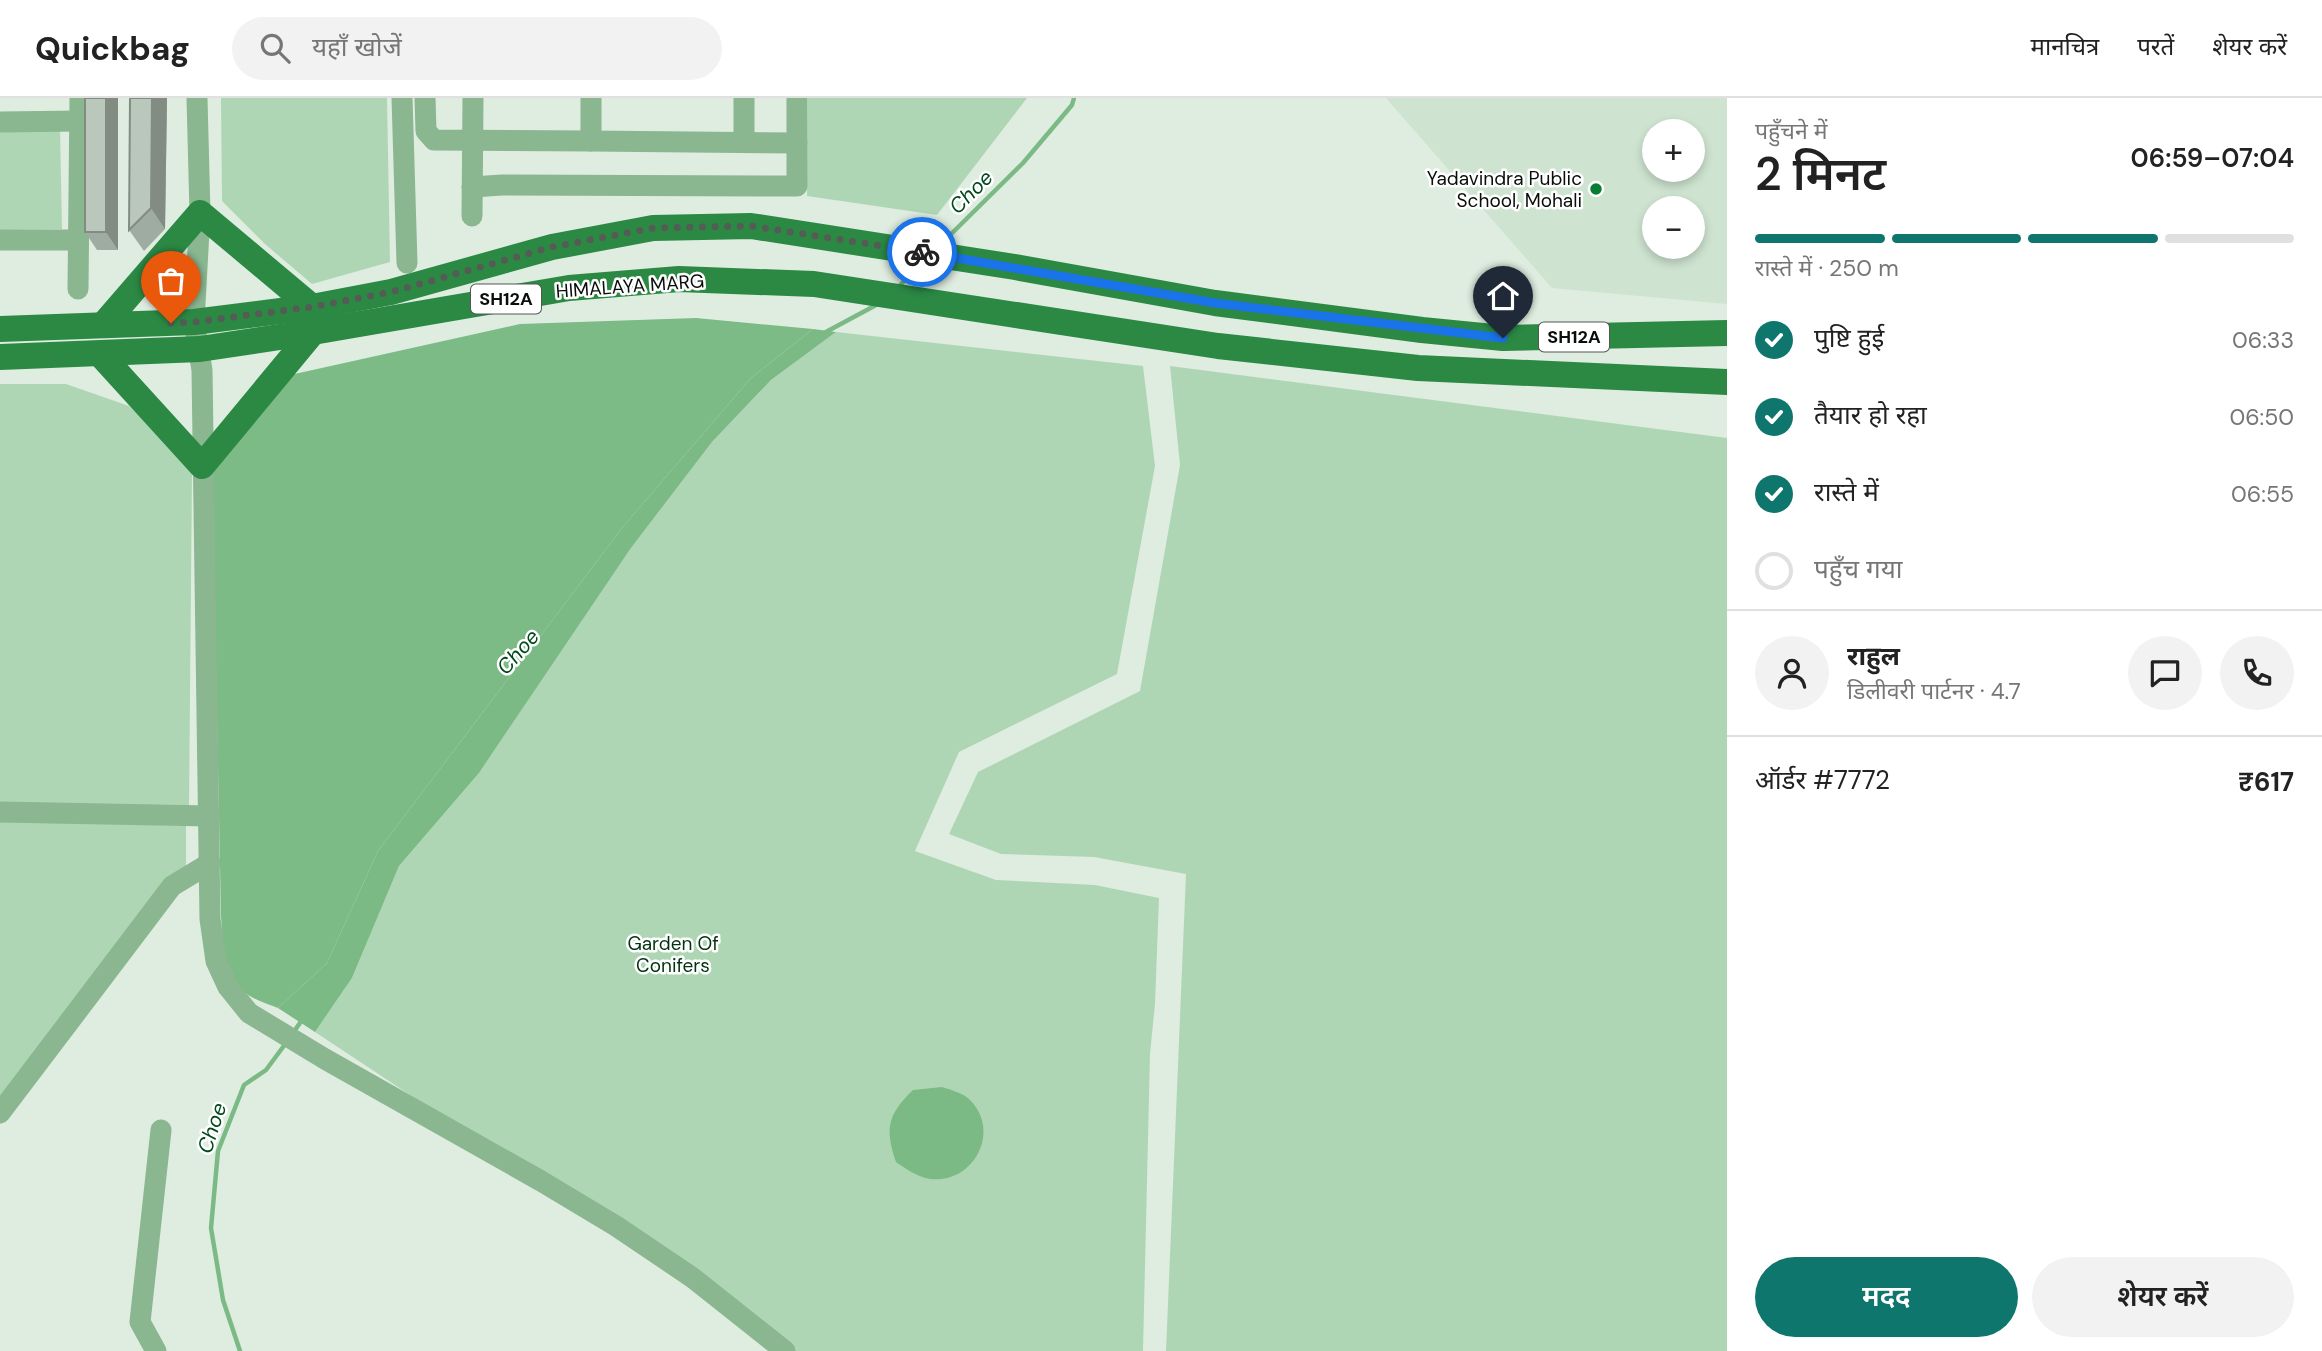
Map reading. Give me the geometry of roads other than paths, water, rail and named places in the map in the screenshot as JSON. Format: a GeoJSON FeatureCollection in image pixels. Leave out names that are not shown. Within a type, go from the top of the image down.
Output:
{"type":"FeatureCollection","features":[{"type":"Feature","properties":{"kind":"main road"},"geometry":{"type":"LineString","coordinates":[[100,354],[202,466],[312,320],[200,214],[104,324]]}},
{"type":"Feature","properties":{"kind":"main road","name":"HIMALAYA MARG"},"geometry":{"type":"LineString","coordinates":[[0,357],[200,349],[312,320],[391,292],[552,247],[653,228],[751,226],[1015,267],[1215,303],[1422,330],[1503,338],[1727,333]]}},
{"type":"Feature","properties":{"kind":"main road","name":"HIMALAYA MARG"},"geometry":{"type":"LineString","coordinates":[[0,329],[312,320],[569,288],[679,279],[814,284],[1217,346],[1418,368],[1727,382]]}},
{"type":"Feature","properties":{"kind":"street"},"geometry":{"type":"LineString","coordinates":[[78,289],[80,98]]}},
{"type":"Feature","properties":{"kind":"street"},"geometry":{"type":"LineString","coordinates":[[197,98],[200,214],[194,322],[202,370],[210,919],[216,961],[228,987],[249,1013],[616,1226],[693,1278],[785,1351]]}},
{"type":"Feature","properties":{"kind":"street"},"geometry":{"type":"LineString","coordinates":[[402,98],[407,263]]}},
{"type":"Feature","properties":{"kind":"street"},"geometry":{"type":"LineString","coordinates":[[425,98],[426,131],[434,141],[797,143]]}},
{"type":"Feature","properties":{"kind":"street"},"geometry":{"type":"LineString","coordinates":[[472,98],[472,216]]}},
{"type":"Feature","properties":{"kind":"street"},"geometry":{"type":"LineString","coordinates":[[590,98],[591,141]]}},
{"type":"Feature","properties":{"kind":"street"},"geometry":{"type":"LineString","coordinates":[[744,98],[744,142]]}},
{"type":"Feature","properties":{"kind":"street"},"geometry":{"type":"LineString","coordinates":[[472,187],[797,186],[797,98]]}},
{"type":"Feature","properties":{"kind":"street"},"geometry":{"type":"LineString","coordinates":[[0,122],[80,121]]}},
{"type":"Feature","properties":{"kind":"street"},"geometry":{"type":"LineString","coordinates":[[0,240],[78,240]]}},
{"type":"Feature","properties":{"kind":"street"},"geometry":{"type":"LineString","coordinates":[[0,812],[209,816]]}},
{"type":"Feature","properties":{"kind":"street"},"geometry":{"type":"LineString","coordinates":[[0,1113],[172,886],[210,863]]}},
{"type":"Feature","properties":{"kind":"street"},"geometry":{"type":"LineString","coordinates":[[156,1351],[140,1322],[161,1130]]}},
{"type":"Feature","properties":{"kind":"waterway","name":"Choe"},"geometry":{"type":"LineString","coordinates":[[940,245],[1023,163],[1072,105],[1074,98]]}},
{"type":"Feature","properties":{"kind":"waterway","name":"Choe"},"geometry":{"type":"LineString","coordinates":[[898,287],[922,264]]}},
{"type":"Feature","properties":{"kind":"waterway","name":"Choe"},"geometry":{"type":"LineString","coordinates":[[824,333],[878,304]]}},
{"type":"Feature","properties":{"kind":"waterway","name":"Choe"},"geometry":{"type":"LineString","coordinates":[[293,1033],[304,1017]]}},
{"type":"Feature","properties":{"kind":"waterway","name":"Choe"},"geometry":{"type":"LineString","coordinates":[[240,1351],[223,1300],[211,1228],[218,1151],[244,1085],[266,1070],[286,1043]]}},
{"type":"Feature","properties":{"kind":"place","name":"Yadavindra Public School, Mohali"},"geometry":{"type":"Point","coordinates":[1596,189]}},
{"type":"Feature","properties":{"kind":"park label","name":"Garden Of Conifers"},"geometry":{"type":"Point","coordinates":[673,954]}}]}
